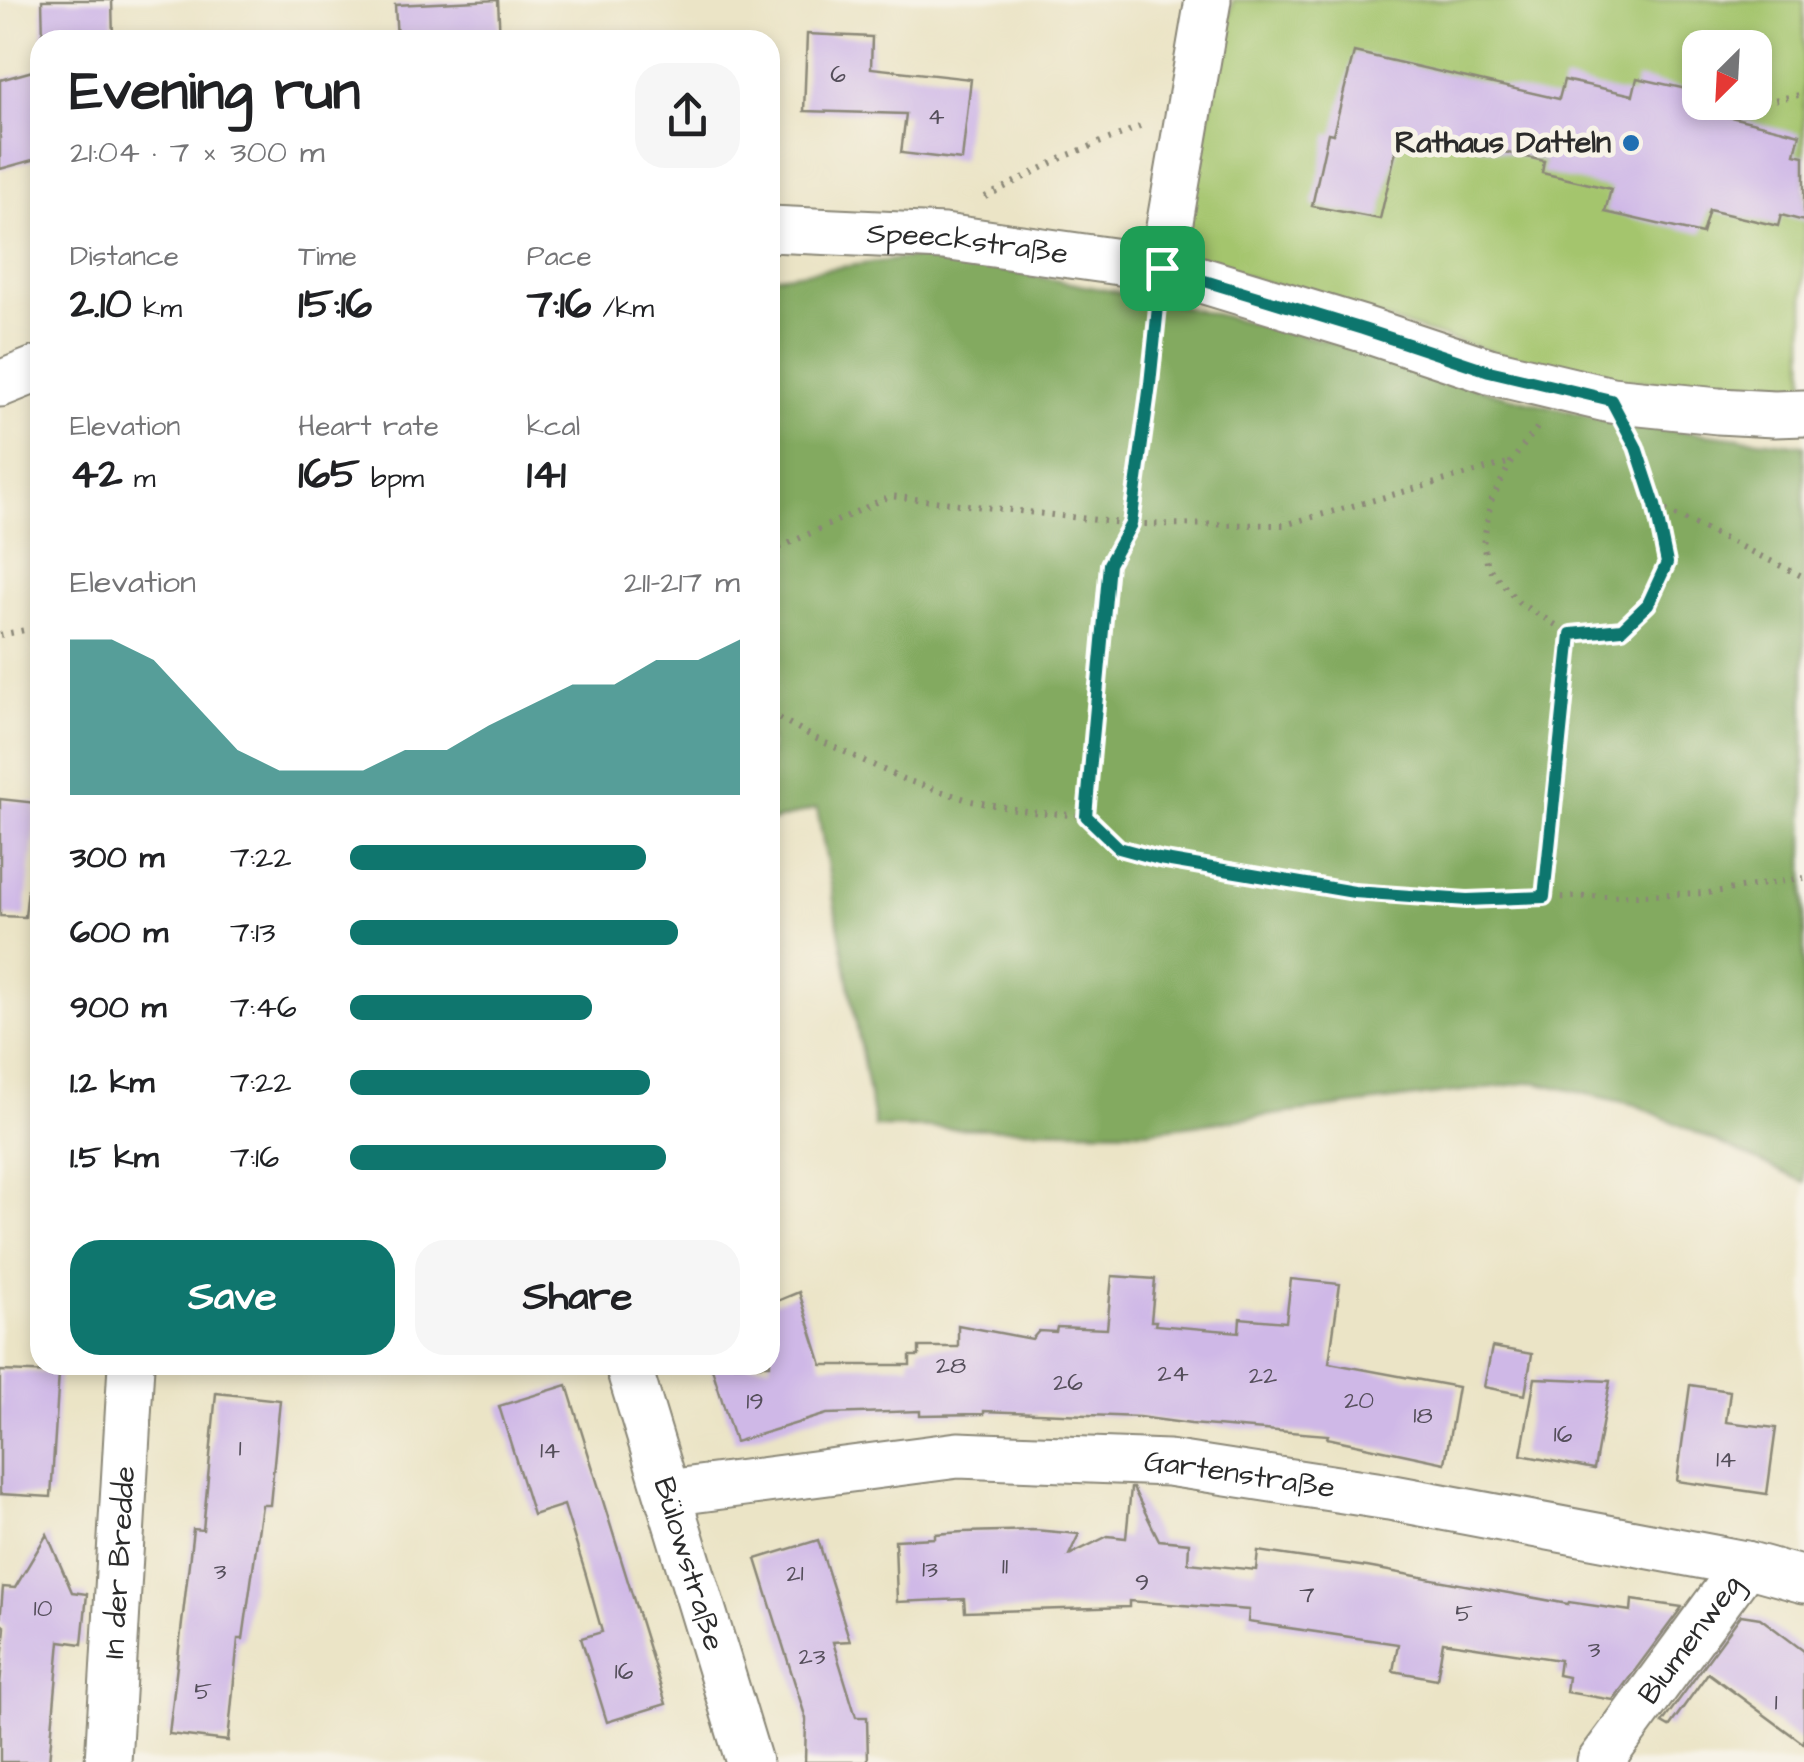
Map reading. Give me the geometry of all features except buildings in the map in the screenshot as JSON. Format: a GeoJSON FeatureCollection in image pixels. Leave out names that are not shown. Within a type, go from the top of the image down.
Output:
{"type":"FeatureCollection","features":[{"type":"Feature","properties":{"kind":"street"},"geometry":{"type":"LineString","coordinates":[[1162,268],[1208,0]]}},
{"type":"Feature","properties":{"kind":"street","name":"Speeckstraße"},"geometry":{"type":"LineString","coordinates":[[780,229],[944,237],[1162,268],[1489,371],[1591,395],[1718,411],[1804,413]]}},
{"type":"Feature","properties":{"kind":"street"},"geometry":{"type":"LineString","coordinates":[[0,384],[30,372]]}},
{"type":"Feature","properties":{"kind":"street","name":"In der Bredde"},"geometry":{"type":"LineString","coordinates":[[108,1762],[129,1375]]}},
{"type":"Feature","properties":{"kind":"street","name":"Bülowstraße"},"geometry":{"type":"LineString","coordinates":[[631,1375],[750,1762]]}},
{"type":"Feature","properties":{"kind":"street","name":"Gartenstraße"},"geometry":{"type":"LineString","coordinates":[[668,1493],[958,1455],[1168,1463],[1389,1497],[1746,1564],[1804,1580]]}},
{"type":"Feature","properties":{"kind":"street","name":"Blumenweg"},"geometry":{"type":"LineString","coordinates":[[1600,1762],[1746,1564]]}},
{"type":"Feature","properties":{"kind":"path"},"geometry":{"type":"LineString","coordinates":[[1772,100],[1804,94]]}},
{"type":"Feature","properties":{"kind":"path"},"geometry":{"type":"LineString","coordinates":[[944,237],[957,211],[1066,156],[1189,108]]}},
{"type":"Feature","properties":{"kind":"path"},"geometry":{"type":"LineString","coordinates":[[1086,816],[1109,564],[1131,524],[1162,268]]}},
{"type":"Feature","properties":{"kind":"path"},"geometry":{"type":"LineString","coordinates":[[1591,395],[1636,447],[1655,505],[1667,563],[1648,604],[1622,629],[1571,634],[1519,603],[1488,567],[1484,544],[1491,501],[1510,462],[1540,425],[1591,395]]}},
{"type":"Feature","properties":{"kind":"path"},"geometry":{"type":"LineString","coordinates":[[780,547],[890,496],[1131,524],[1284,525],[1510,462]]}},
{"type":"Feature","properties":{"kind":"path"},"geometry":{"type":"LineString","coordinates":[[1655,505],[1804,577]]}},
{"type":"Feature","properties":{"kind":"path"},"geometry":{"type":"LineString","coordinates":[[0,635],[30,629]]}},
{"type":"Feature","properties":{"kind":"path"},"geometry":{"type":"LineString","coordinates":[[1544,897],[1571,634]]}},
{"type":"Feature","properties":{"kind":"path"},"geometry":{"type":"LineString","coordinates":[[780,719],[903,779],[971,802],[1086,816],[1119,848],[1159,859],[1354,892],[1467,900],[1708,893],[1804,878]]}},
{"type":"Feature","properties":{"kind":"green space"},"geometry":{"type":"Polygon","coordinates":[[[1233,0],[1804,0],[1804,392],[1614,380],[1499,354],[1178,256],[1233,0]]]}},
{"type":"Feature","properties":{"kind":"green space"},"geometry":{"type":"Polygon","coordinates":[[[928,255],[1142,297],[1345,345],[1491,392],[1626,425],[1804,445],[1804,1182],[1636,1105],[1534,1082],[1147,1131],[875,1127],[817,808],[780,819],[780,276],[928,255]]]}},
{"type":"Feature","properties":{"kind":"place","name":"Rathaus Datteln"},"geometry":{"type":"Point","coordinates":[1631,143]}},
{"type":"Feature","properties":{"kind":"route"},"geometry":{"type":"LineString","coordinates":[[1162,268],[1489,371],[1611,400],[1636,447],[1655,505],[1667,563],[1648,604],[1622,629],[1571,634],[1544,897],[1467,900],[1354,892],[1159,859],[1119,848],[1086,816],[1109,564],[1131,524],[1162,268]]}}]}
